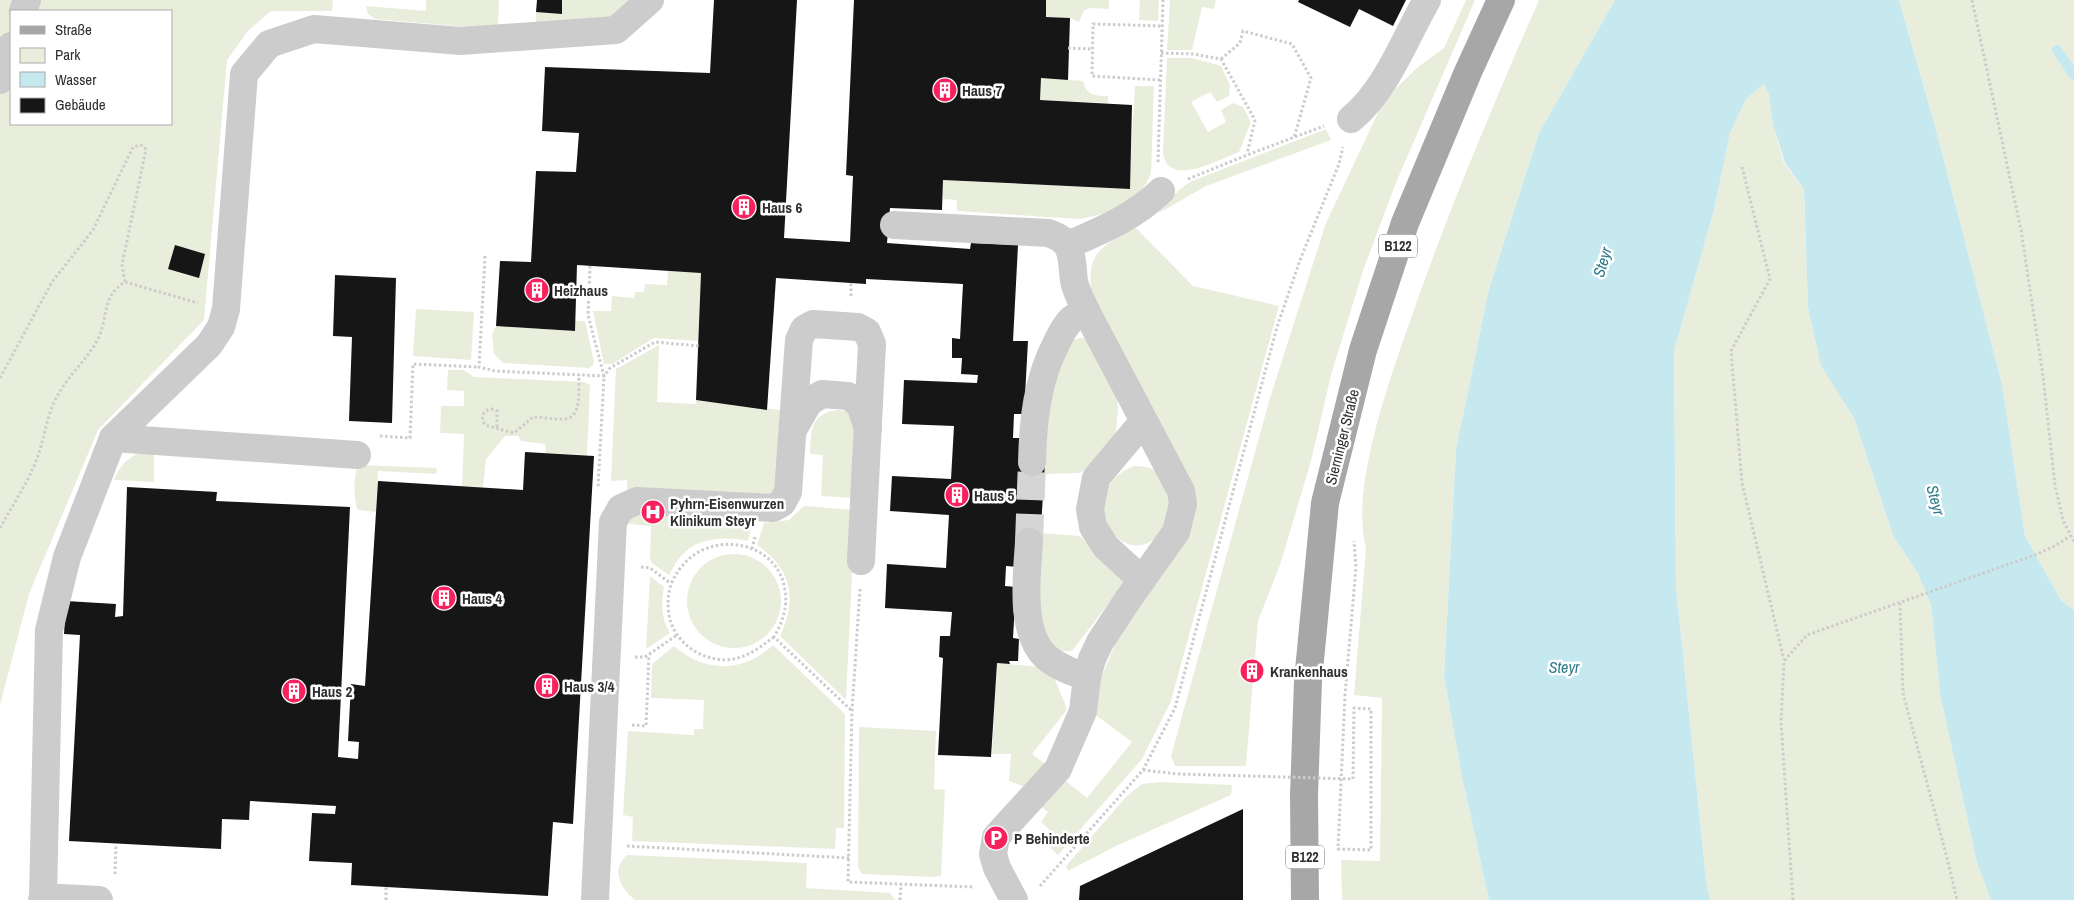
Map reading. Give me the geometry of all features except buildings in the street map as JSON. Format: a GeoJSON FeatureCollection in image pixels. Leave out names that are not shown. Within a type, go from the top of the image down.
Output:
{"type":"FeatureCollection","features":[{"type":"Feature","properties":{"kind":"main road","name":"Sierninger Straße"},"geometry":{"type":"LineString","coordinates":[[1305,900],[1304,795],[1307,691],[1326,503],[1363,350],[1405,223],[1468,72],[1501,0]]}},
{"type":"Feature","properties":{"kind":"street"},"geometry":{"type":"LineString","coordinates":[[107,891],[43,899],[49,630],[67,556],[113,438],[209,345],[221,327],[226,309],[244,74],[269,44],[314,29],[461,41],[616,30],[650,0]]}},
{"type":"Feature","properties":{"kind":"street"},"geometry":{"type":"LineString","coordinates":[[1350,119],[1364,108],[1386,76],[1426,0]]}},
{"type":"Feature","properties":{"kind":"street"},"geometry":{"type":"LineString","coordinates":[[0,80],[10,49]]}},
{"type":"Feature","properties":{"kind":"street"},"geometry":{"type":"LineString","coordinates":[[1068,245],[1131,216],[1161,191]]}},
{"type":"Feature","properties":{"kind":"street"},"geometry":{"type":"LineString","coordinates":[[894,225],[1048,233],[1059,236],[1068,245],[1073,261],[1074,283],[1086,311],[1143,422],[1173,472],[1181,490],[1183,504],[1176,532],[1100,642],[1087,677],[1083,711],[1058,769],[996,837],[993,854],[997,868],[1012,896]]}},
{"type":"Feature","properties":{"kind":"street"},"geometry":{"type":"LineString","coordinates":[[1032,462],[1033,426],[1042,377],[1052,351],[1064,329],[1072,319],[1086,311]]}},
{"type":"Feature","properties":{"kind":"street"},"geometry":{"type":"LineString","coordinates":[[595,900],[613,522],[621,508],[636,501],[766,508],[782,503],[788,492],[799,340],[804,329],[814,324],[858,327],[867,332],[872,344],[862,561]]}},
{"type":"Feature","properties":{"kind":"street"},"geometry":{"type":"LineString","coordinates":[[793,430],[809,402],[822,394],[848,396],[860,404],[869,430]]}},
{"type":"Feature","properties":{"kind":"street"},"geometry":{"type":"LineString","coordinates":[[1142,580],[1106,547],[1093,527],[1090,509],[1091,495],[1096,478],[1143,422]]}},
{"type":"Feature","properties":{"kind":"street"},"geometry":{"type":"LineString","coordinates":[[113,438],[365,445]]}},
{"type":"Feature","properties":{"kind":"street"},"geometry":{"type":"LineString","coordinates":[[1029,542],[1027,611],[1038,646],[1045,656],[1057,665],[1087,677]]}},
{"type":"Feature","properties":{"kind":"path"},"geometry":{"type":"LineString","coordinates":[[862,561],[852,711],[848,882],[900,884],[1012,896],[1038,888],[1143,770],[1174,708],[1277,327],[1300,260],[1339,164],[1350,119],[1330,123],[1161,191],[1158,161],[1164,0]]}},
{"type":"Feature","properties":{"kind":"path"},"geometry":{"type":"LineString","coordinates":[[1972,0],[2021,230],[2043,376],[2055,485],[2063,520],[2074,542]]}},
{"type":"Feature","properties":{"kind":"path"},"geometry":{"type":"LineString","coordinates":[[1160,80],[1092,76],[1092,49],[1093,24],[1162,26]]}},
{"type":"Feature","properties":{"kind":"path"},"geometry":{"type":"LineString","coordinates":[[1221,59],[1240,43],[1243,31],[1292,44],[1311,78],[1294,138]]}},
{"type":"Feature","properties":{"kind":"path"},"geometry":{"type":"LineString","coordinates":[[1068,48],[1092,49]]}},
{"type":"Feature","properties":{"kind":"path"},"geometry":{"type":"LineString","coordinates":[[1161,53],[1193,54],[1221,59]]}},
{"type":"Feature","properties":{"kind":"path"},"geometry":{"type":"LineString","coordinates":[[1221,59],[1255,120],[1247,155]]}},
{"type":"Feature","properties":{"kind":"path"},"geometry":{"type":"LineString","coordinates":[[0,378],[52,282],[93,230],[133,147],[141,145],[146,149],[122,265],[125,282]]}},
{"type":"Feature","properties":{"kind":"path"},"geometry":{"type":"LineString","coordinates":[[1742,166],[1770,279],[1731,352],[1742,484],[1784,661],[1781,722],[1793,900]]}},
{"type":"Feature","properties":{"kind":"path"},"geometry":{"type":"LineString","coordinates":[[479,367],[485,256]]}},
{"type":"Feature","properties":{"kind":"path"},"geometry":{"type":"LineString","coordinates":[[590,266],[588,316],[604,376],[598,492]]}},
{"type":"Feature","properties":{"kind":"path"},"geometry":{"type":"LineString","coordinates":[[0,528],[36,461],[51,409],[60,392],[98,338],[111,294],[117,286],[125,282],[191,300],[207,307],[226,309]]}},
{"type":"Feature","properties":{"kind":"path"},"geometry":{"type":"LineString","coordinates":[[604,376],[610,368],[655,342],[699,346]]}},
{"type":"Feature","properties":{"kind":"path"},"geometry":{"type":"LineString","coordinates":[[365,445],[410,438],[413,364],[604,376]]}},
{"type":"Feature","properties":{"kind":"path"},"geometry":{"type":"LineString","coordinates":[[498,427],[497,411],[494,409],[485,410],[482,414],[482,420],[485,425],[498,427],[507,432],[514,433],[533,417],[570,418],[575,413],[577,407],[579,374]]}},
{"type":"Feature","properties":{"kind":"path"},"geometry":{"type":"LineString","coordinates":[[1784,661],[1807,635],[2035,555],[2055,546],[2070,536]]}},
{"type":"Feature","properties":{"kind":"path"},"geometry":{"type":"LineString","coordinates":[[1143,770],[1178,774],[1353,779],[1354,708],[1371,709],[1371,850],[1338,849],[1345,695],[1356,567],[1354,538]]}},
{"type":"Feature","properties":{"kind":"path"},"geometry":{"type":"LineString","coordinates":[[725,543],[738,544],[752,549],[771,562],[780,573],[785,590],[785,607],[782,623],[774,638],[747,655],[723,660],[712,658],[690,649],[678,635],[670,617],[668,594],[670,583],[687,560],[704,548],[725,543]]}},
{"type":"Feature","properties":{"kind":"path"},"geometry":{"type":"LineString","coordinates":[[633,567],[650,568],[670,583]]}},
{"type":"Feature","properties":{"kind":"path"},"geometry":{"type":"LineString","coordinates":[[1900,603],[1903,692],[1948,858],[1957,900]]}},
{"type":"Feature","properties":{"kind":"path"},"geometry":{"type":"LineString","coordinates":[[628,657],[645,658],[678,635]]}},
{"type":"Feature","properties":{"kind":"path"},"geometry":{"type":"LineString","coordinates":[[774,638],[852,711]]}},
{"type":"Feature","properties":{"kind":"path"},"geometry":{"type":"LineString","coordinates":[[646,726],[649,655]]}},
{"type":"Feature","properties":{"kind":"path"},"geometry":{"type":"LineString","coordinates":[[107,891],[116,844]]}},
{"type":"Feature","properties":{"kind":"path"},"geometry":{"type":"LineString","coordinates":[[597,845],[849,858]]}},
{"type":"Feature","properties":{"kind":"path"},"geometry":{"type":"LineString","coordinates":[[900,884],[900,900]]}},
{"type":"Feature","properties":{"kind":"path"},"geometry":{"type":"LineString","coordinates":[[386,887],[386,900]]}},
{"type":"Feature","properties":{"kind":"green space"},"geometry":{"type":"Polygon","coordinates":[[[0,0],[333,0],[332,11],[271,11],[248,31],[227,60],[204,320],[98,430],[29,594],[0,705],[0,0]]]}},
{"type":"Feature","properties":{"kind":"green space"},"geometry":{"type":"Polygon","coordinates":[[[426,0],[499,0],[498,25],[491,29],[375,19],[368,14],[366,6],[426,11],[426,0]]]}},
{"type":"Feature","properties":{"kind":"green space"},"geometry":{"type":"Polygon","coordinates":[[[562,0],[637,0],[613,18],[536,24],[536,12],[562,0]]]}},
{"type":"Feature","properties":{"kind":"green space"},"geometry":{"type":"Polygon","coordinates":[[[1046,0],[1109,0],[1109,9],[1091,8],[1084,10],[1079,22],[1070,18],[1046,17],[1046,0]]]}},
{"type":"Feature","properties":{"kind":"green space"},"geometry":{"type":"Polygon","coordinates":[[[1140,0],[1159,0],[1158,21],[1139,20],[1140,0]]]}},
{"type":"Feature","properties":{"kind":"green space"},"geometry":{"type":"Polygon","coordinates":[[[1170,0],[1216,0],[1214,9],[1202,7],[1192,50],[1167,50],[1170,0]]]}},
{"type":"Feature","properties":{"kind":"green space"},"geometry":{"type":"Polygon","coordinates":[[[1466,0],[1475,0],[1395,185],[1363,271],[1331,375],[1311,461],[1280,565],[1258,621],[1246,766],[1175,766],[1171,756],[1270,398],[1326,223],[1384,100],[1418,67],[1444,48],[1466,0]]]}},
{"type":"Feature","properties":{"kind":"green space"},"geometry":{"type":"Polygon","coordinates":[[[1539,0],[1615,0],[1539,133],[1489,289],[1456,449],[1444,676],[1461,772],[1489,900],[1342,900],[1341,860],[1380,861],[1382,698],[1354,695],[1366,548],[1362,524],[1367,466],[1382,404],[1454,201],[1539,0]]]}},
{"type":"Feature","properties":{"kind":"green space"},"geometry":{"type":"Polygon","coordinates":[[[1899,0],[2074,0],[2074,610],[2061,600],[2025,536],[2002,384],[1935,126],[1899,0]]]}},
{"type":"Feature","properties":{"kind":"green space"},"geometry":{"type":"Polygon","coordinates":[[[1167,58],[1192,58],[1221,66],[1230,85],[1229,96],[1217,102],[1210,92],[1191,102],[1208,132],[1226,122],[1221,110],[1233,103],[1243,107],[1251,122],[1239,152],[1196,169],[1174,169],[1167,164],[1163,153],[1167,58]]]}},
{"type":"Feature","properties":{"kind":"green space"},"geometry":{"type":"Polygon","coordinates":[[[1041,78],[1083,81],[1086,89],[1092,94],[1108,96],[1108,103],[1040,100],[1041,78]]]}},
{"type":"Feature","properties":{"kind":"green space"},"geometry":{"type":"Polygon","coordinates":[[[1764,84],[1769,95],[1773,125],[1784,163],[1804,189],[1808,308],[1821,366],[1854,418],[1893,535],[1918,574],[1931,605],[1940,694],[1977,863],[1991,900],[1710,900],[1706,880],[1676,586],[1674,351],[1714,210],[1730,133],[1746,99],[1764,84]]]}},
{"type":"Feature","properties":{"kind":"green space"},"geometry":{"type":"Polygon","coordinates":[[[1135,86],[1154,86],[1151,173],[1139,192],[1122,206],[1101,214],[1078,219],[957,211],[957,200],[943,199],[943,180],[1129,189],[1135,86]]]}},
{"type":"Feature","properties":{"kind":"green space"},"geometry":{"type":"Polygon","coordinates":[[[1326,129],[1331,140],[1206,186],[1159,213],[1182,187],[1192,181],[1326,129]]]}},
{"type":"Feature","properties":{"kind":"green space"},"geometry":{"type":"Polygon","coordinates":[[[1135,227],[1193,286],[1279,306],[1171,701],[1142,759],[1058,855],[1045,843],[1053,833],[1041,822],[1048,812],[1039,805],[1061,777],[1087,798],[1132,742],[1093,713],[1101,678],[1124,623],[1186,538],[1092,296],[1091,269],[1098,252],[1113,240],[1135,227]]]}},
{"type":"Feature","properties":{"kind":"green space"},"geometry":{"type":"Polygon","coordinates":[[[668,270],[701,273],[699,341],[654,338],[612,364],[604,364],[593,311],[611,311],[612,296],[634,298],[635,292],[644,292],[645,284],[667,285],[668,270]]]}},
{"type":"Feature","properties":{"kind":"green space"},"geometry":{"type":"Polygon","coordinates":[[[416,309],[474,312],[471,360],[413,356],[416,309]]]}},
{"type":"Feature","properties":{"kind":"green space"},"geometry":{"type":"Polygon","coordinates":[[[575,321],[585,321],[594,362],[589,368],[503,363],[494,354],[492,335],[496,326],[574,331],[575,321]]]}},
{"type":"Feature","properties":{"kind":"green space"},"geometry":{"type":"Polygon","coordinates":[[[1080,338],[1088,339],[1117,393],[1116,432],[1112,441],[1080,473],[1045,474],[1042,431],[1045,408],[1067,346],[1073,340],[1080,338]]]}},
{"type":"Feature","properties":{"kind":"green space"},"geometry":{"type":"Polygon","coordinates":[[[659,345],[657,402],[696,404],[696,400],[780,410],[775,496],[627,490],[627,480],[611,481],[616,369],[659,345]]]}},
{"type":"Feature","properties":{"kind":"green space"},"geometry":{"type":"Polygon","coordinates":[[[448,370],[464,370],[474,377],[584,382],[590,385],[587,455],[546,453],[545,444],[521,441],[518,436],[505,436],[486,459],[483,487],[462,486],[464,434],[440,433],[441,406],[464,406],[464,391],[447,390],[448,370]]]}},
{"type":"Feature","properties":{"kind":"green space"},"geometry":{"type":"Polygon","coordinates":[[[838,410],[848,412],[856,419],[856,498],[821,496],[823,455],[810,454],[812,431],[817,419],[829,412],[838,410]]]}},
{"type":"Feature","properties":{"kind":"green space"},"geometry":{"type":"Polygon","coordinates":[[[143,452],[154,452],[154,482],[114,480],[125,462],[143,452]]]}},
{"type":"Feature","properties":{"kind":"green space"},"geometry":{"type":"Polygon","coordinates":[[[359,465],[437,468],[436,474],[378,471],[376,512],[358,510],[354,487],[359,465]]]}},
{"type":"Feature","properties":{"kind":"green space"},"geometry":{"type":"Polygon","coordinates":[[[1134,466],[1145,467],[1160,474],[1167,488],[1171,515],[1156,538],[1141,545],[1127,544],[1115,536],[1107,523],[1104,508],[1106,492],[1116,477],[1134,466]]]}},
{"type":"Feature","properties":{"kind":"green space"},"geometry":{"type":"Polygon","coordinates":[[[804,506],[855,510],[846,700],[780,636],[789,609],[788,585],[784,574],[777,564],[757,545],[764,523],[789,520],[804,506]]]}},
{"type":"Feature","properties":{"kind":"green space"},"geometry":{"type":"Polygon","coordinates":[[[641,515],[752,523],[748,541],[722,538],[704,541],[688,549],[680,557],[669,575],[653,564],[650,559],[651,526],[629,524],[633,517],[641,515]]]}},
{"type":"Feature","properties":{"kind":"green space"},"geometry":{"type":"Polygon","coordinates":[[[1041,533],[1080,536],[1125,582],[1072,651],[1063,651],[1055,648],[1048,640],[1037,617],[1041,533]]]}},
{"type":"Feature","properties":{"kind":"green space"},"geometry":{"type":"Polygon","coordinates":[[[734,554],[752,558],[767,568],[777,583],[781,601],[777,619],[767,634],[752,644],[734,648],[716,644],[701,634],[691,619],[687,601],[691,583],[701,568],[716,558],[734,554]]]}},
{"type":"Feature","properties":{"kind":"green space"},"geometry":{"type":"Polygon","coordinates":[[[650,576],[664,587],[662,611],[670,633],[646,649],[650,576]]]}},
{"type":"Feature","properties":{"kind":"green space"},"geometry":{"type":"Polygon","coordinates":[[[773,645],[845,714],[844,828],[836,828],[835,849],[632,841],[633,817],[623,815],[628,731],[694,735],[694,729],[703,729],[704,700],[651,698],[652,664],[674,646],[698,661],[724,666],[749,661],[773,645]]]}},
{"type":"Feature","properties":{"kind":"green space"},"geometry":{"type":"Polygon","coordinates":[[[997,663],[1050,668],[1066,706],[1066,711],[1032,754],[1048,766],[1030,789],[1009,781],[1011,754],[992,754],[997,663]]]}},
{"type":"Feature","properties":{"kind":"green space"},"geometry":{"type":"Polygon","coordinates":[[[859,727],[936,731],[934,789],[945,790],[941,876],[862,874],[858,867],[859,727]]]}},
{"type":"Feature","properties":{"kind":"green space"},"geometry":{"type":"Polygon","coordinates":[[[1160,782],[1232,785],[1231,795],[1116,846],[1068,871],[1066,866],[1126,797],[1142,784],[1160,782]]]}},
{"type":"Feature","properties":{"kind":"green space"},"geometry":{"type":"Polygon","coordinates":[[[627,855],[807,863],[806,888],[890,893],[895,900],[635,900],[625,890],[619,879],[619,867],[627,855]]]}},
{"type":"Feature","properties":{"kind":"water","name":"Steyr"},"geometry":{"type":"Polygon","coordinates":[[[1615,0],[1899,0],[1935,126],[2002,384],[2025,536],[2061,600],[2074,610],[2074,900],[1991,900],[1977,863],[1940,694],[1931,605],[1918,574],[1893,535],[1854,418],[1821,366],[1808,308],[1804,189],[1785,163],[1773,125],[1769,95],[1764,84],[1746,99],[1730,133],[1714,210],[1674,351],[1676,586],[1706,880],[1710,900],[1489,900],[1461,772],[1444,676],[1456,449],[1489,289],[1539,133],[1615,0]]]}},
{"type":"Feature","properties":{"kind":"waterway"},"geometry":{"type":"LineString","coordinates":[[2057,50],[2074,75]]}},
{"type":"Feature","properties":{"kind":"tunnel"},"geometry":{"type":"LineString","coordinates":[[1029,542],[1032,462]]}},
{"type":"Feature","properties":{"kind":"place","name":"Haus 7"},"geometry":{"type":"Point","coordinates":[945,90]}},
{"type":"Feature","properties":{"kind":"place","name":"Haus 6"},"geometry":{"type":"Point","coordinates":[744,207]}},
{"type":"Feature","properties":{"kind":"place","name":"Heizhaus"},"geometry":{"type":"Point","coordinates":[537,290]}},
{"type":"Feature","properties":{"kind":"place","name":"Haus 5"},"geometry":{"type":"Point","coordinates":[957,495]}},
{"type":"Feature","properties":{"kind":"place","name":"Pyhrn-Eisenwurzen Klinikum Steyr"},"geometry":{"type":"Point","coordinates":[653,512]}},
{"type":"Feature","properties":{"kind":"place","name":"Haus 4"},"geometry":{"type":"Point","coordinates":[444,598]}},
{"type":"Feature","properties":{"kind":"place","name":"Krankenhaus"},"geometry":{"type":"Point","coordinates":[1252,671]}},
{"type":"Feature","properties":{"kind":"place","name":"Haus 3/4"},"geometry":{"type":"Point","coordinates":[547,686]}},
{"type":"Feature","properties":{"kind":"place","name":"Haus 2"},"geometry":{"type":"Point","coordinates":[294,691]}},
{"type":"Feature","properties":{"kind":"place","name":"P Behinderte"},"geometry":{"type":"Point","coordinates":[996,838]}}]}
